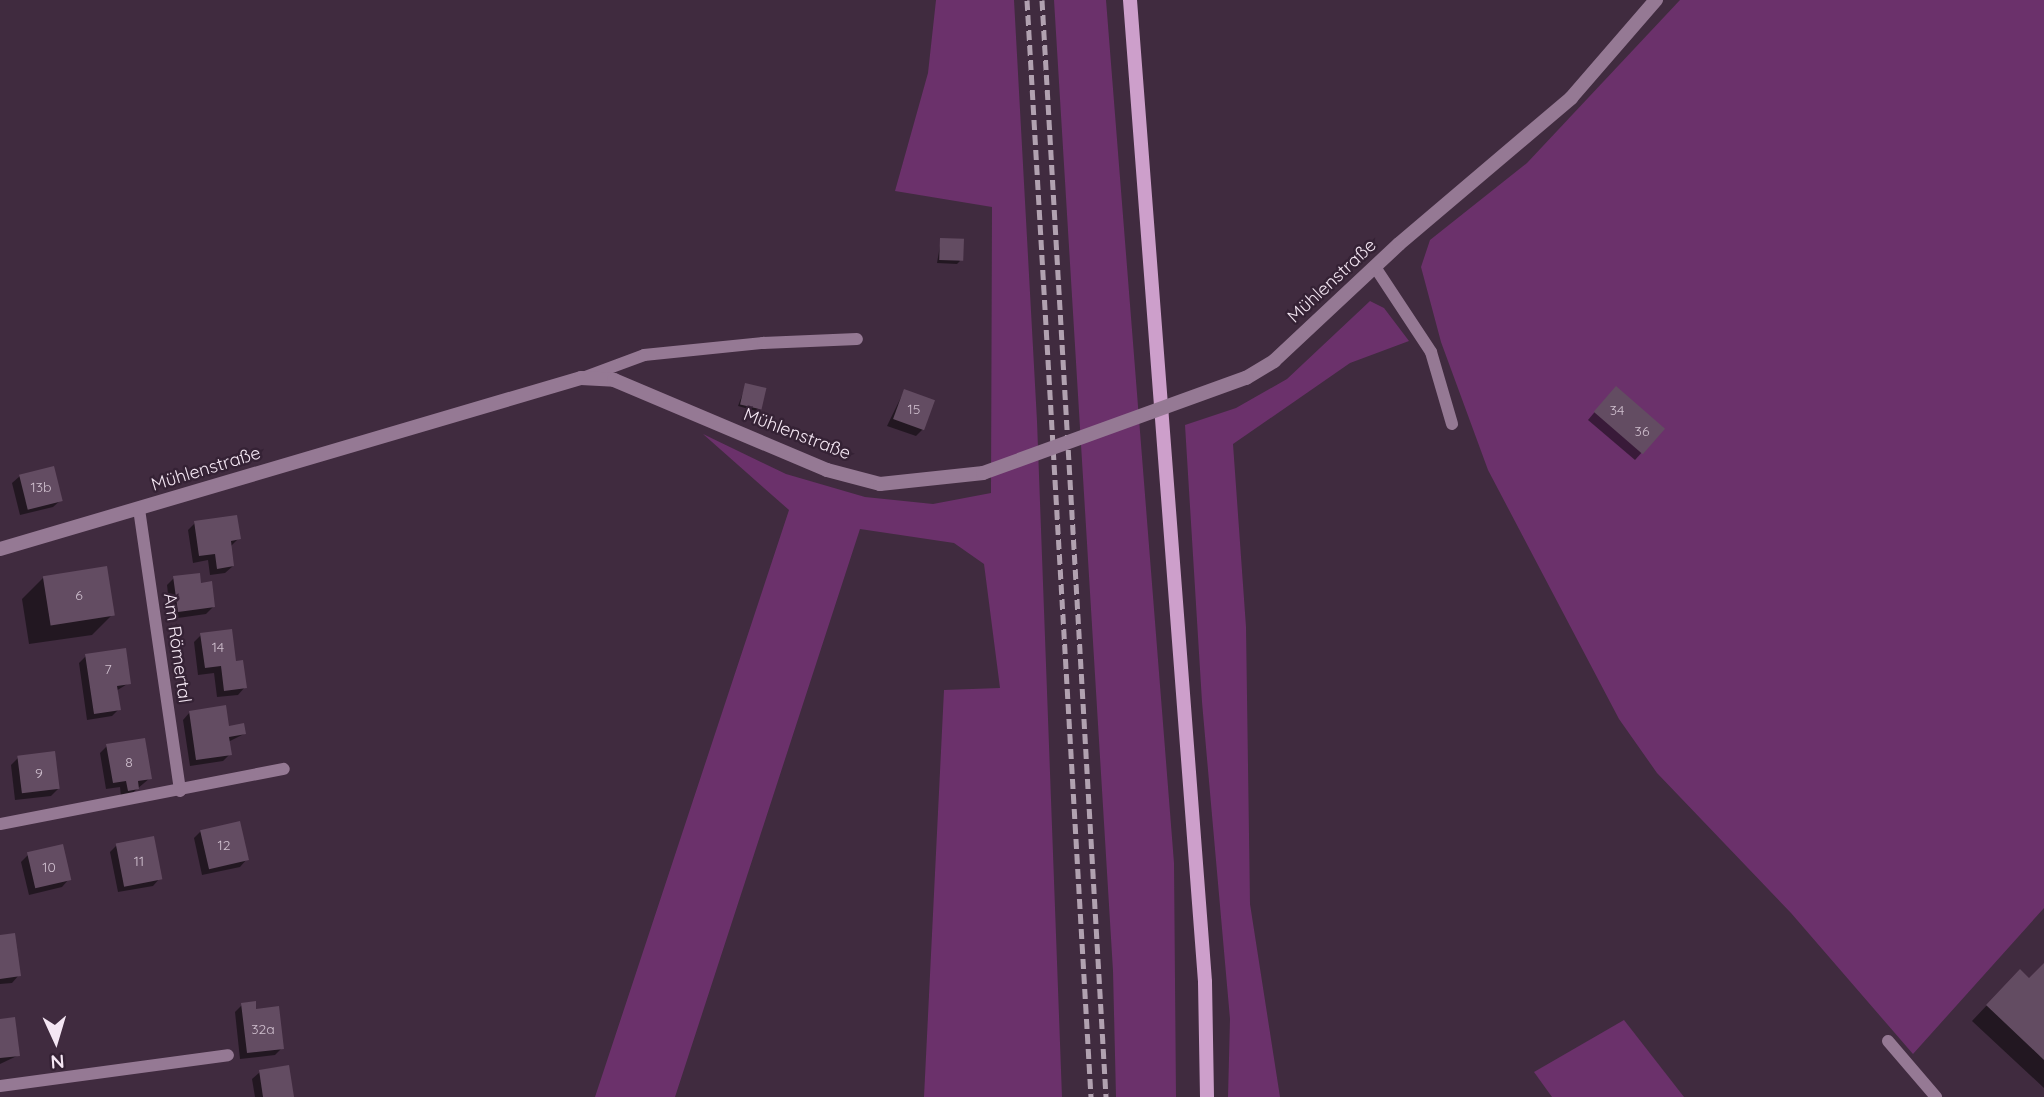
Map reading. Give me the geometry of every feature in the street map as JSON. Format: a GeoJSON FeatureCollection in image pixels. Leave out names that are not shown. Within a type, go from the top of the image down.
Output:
{"type":"FeatureCollection","features":[{"type":"Feature","properties":{"kind":"main road"},"geometry":{"type":"LineString","coordinates":[[1130,0],[1205,982],[1207,1097]]}},
{"type":"Feature","properties":{"kind":"street","name":"Mühlenstraße"},"geometry":{"type":"LineString","coordinates":[[0,549],[581,378],[614,380],[827,470],[880,484],[984,473],[1246,378],[1274,361],[1375,267],[1571,98],[1656,0]]}},
{"type":"Feature","properties":{"kind":"lane"},"geometry":{"type":"LineString","coordinates":[[1375,267],[1431,352],[1452,424]]}},
{"type":"Feature","properties":{"kind":"lane"},"geometry":{"type":"LineString","coordinates":[[581,378],[645,355],[763,342],[857,339]]}},
{"type":"Feature","properties":{"kind":"lane","name":"Am Römertal"},"geometry":{"type":"LineString","coordinates":[[139,509],[180,791]]}},
{"type":"Feature","properties":{"kind":"lane"},"geometry":{"type":"LineString","coordinates":[[0,824],[284,769]]}},
{"type":"Feature","properties":{"kind":"lane"},"geometry":{"type":"LineString","coordinates":[[1888,1041],[1936,1097]]}},
{"type":"Feature","properties":{"kind":"lane"},"geometry":{"type":"LineString","coordinates":[[0,1086],[228,1055]]}},
{"type":"Feature","properties":{"kind":"shaded area"},"geometry":{"type":"Polygon","coordinates":[[[936,0],[1014,0],[1037,421],[1062,1097],[924,1097],[944,690],[1000,688],[984,564],[954,543],[860,529],[675,1097],[595,1097],[789,510],[703,434],[786,474],[865,497],[933,504],[991,493],[992,207],[895,191],[928,73],[936,0]]]}},
{"type":"Feature","properties":{"kind":"shaded area"},"geometry":{"type":"Polygon","coordinates":[[[1054,0],[1106,0],[1174,863],[1176,1097],[1116,1097],[1113,971],[1054,0]]]}},
{"type":"Feature","properties":{"kind":"shaded area"},"geometry":{"type":"Polygon","coordinates":[[[1680,0],[2044,0],[2044,908],[1913,1054],[1791,913],[1657,773],[1619,719],[1488,470],[1441,342],[1421,267],[1430,240],[1527,163],[1680,0]]]}},
{"type":"Feature","properties":{"kind":"shaded area"},"geometry":{"type":"Polygon","coordinates":[[[1370,301],[1384,308],[1409,341],[1350,363],[1233,444],[1246,627],[1250,904],[1280,1097],[1228,1097],[1230,1019],[1202,702],[1185,425],[1236,408],[1287,379],[1370,301]]]}},
{"type":"Feature","properties":{"kind":"shaded area"},"geometry":{"type":"Polygon","coordinates":[[[1624,1020],[1684,1097],[1552,1097],[1534,1072],[1624,1020]]]}},
{"type":"Feature","properties":{"kind":"building"},"geometry":{"type":"Polygon","coordinates":[[[940,238],[964,239],[963,261],[939,260],[940,238]]]}},
{"type":"Feature","properties":{"kind":"building"},"geometry":{"type":"Polygon","coordinates":[[[745,383],[766,388],[761,409],[740,404],[745,383]]]}},
{"type":"Feature","properties":{"kind":"building"},"geometry":{"type":"Polygon","coordinates":[[[1616,386],[1665,429],[1643,454],[1594,412],[1616,386]]]}},
{"type":"Feature","properties":{"kind":"building"},"geometry":{"type":"Polygon","coordinates":[[[904,389],[935,400],[924,430],[893,419],[904,389]]]}},
{"type":"Feature","properties":{"kind":"building"},"geometry":{"type":"Polygon","coordinates":[[[54,466],[63,501],[28,510],[19,475],[54,466]]]}},
{"type":"Feature","properties":{"kind":"building"},"geometry":{"type":"Polygon","coordinates":[[[237,515],[241,539],[231,541],[234,566],[217,569],[215,554],[199,556],[194,521],[237,515]]]}},
{"type":"Feature","properties":{"kind":"building"},"geometry":{"type":"Polygon","coordinates":[[[107,566],[115,615],[51,626],[43,576],[107,566]]]}},
{"type":"Feature","properties":{"kind":"building"},"geometry":{"type":"Polygon","coordinates":[[[200,573],[201,583],[212,581],[215,607],[178,612],[173,576],[200,573]]]}},
{"type":"Feature","properties":{"kind":"building"},"geometry":{"type":"Polygon","coordinates":[[[232,629],[236,661],[243,660],[247,688],[224,691],[221,666],[205,668],[200,633],[232,629]]]}},
{"type":"Feature","properties":{"kind":"building"},"geometry":{"type":"Polygon","coordinates":[[[126,648],[131,684],[117,686],[121,710],[94,714],[85,654],[126,648]]]}},
{"type":"Feature","properties":{"kind":"building"},"geometry":{"type":"Polygon","coordinates":[[[226,705],[229,726],[244,723],[246,734],[229,737],[232,755],[196,760],[189,711],[226,705]]]}},
{"type":"Feature","properties":{"kind":"building"},"geometry":{"type":"Polygon","coordinates":[[[145,738],[152,779],[138,781],[139,789],[128,791],[126,781],[113,783],[106,744],[145,738]]]}},
{"type":"Feature","properties":{"kind":"building"},"geometry":{"type":"Polygon","coordinates":[[[55,751],[60,789],[22,793],[17,756],[55,751]]]}},
{"type":"Feature","properties":{"kind":"building"},"geometry":{"type":"Polygon","coordinates":[[[240,821],[249,860],[209,869],[200,830],[240,821]]]}},
{"type":"Feature","properties":{"kind":"building"},"geometry":{"type":"Polygon","coordinates":[[[154,836],[162,879],[124,887],[116,843],[154,836]]]}},
{"type":"Feature","properties":{"kind":"building"},"geometry":{"type":"Polygon","coordinates":[[[63,844],[71,880],[35,888],[27,852],[63,844]]]}},
{"type":"Feature","properties":{"kind":"building"},"geometry":{"type":"Polygon","coordinates":[[[15,933],[21,976],[0,979],[0,935],[15,933]]]}},
{"type":"Feature","properties":{"kind":"building"},"geometry":{"type":"Polygon","coordinates":[[[2044,963],[2044,1060],[1986,1005],[2020,969],[2029,978],[2044,963]]]}},
{"type":"Feature","properties":{"kind":"building"},"geometry":{"type":"Polygon","coordinates":[[[256,1001],[256,1009],[279,1006],[284,1049],[247,1053],[241,1003],[256,1001]]]}},
{"type":"Feature","properties":{"kind":"building"},"geometry":{"type":"Polygon","coordinates":[[[15,1017],[20,1056],[0,1058],[0,1019],[15,1017]]]}},
{"type":"Feature","properties":{"kind":"building"},"geometry":{"type":"Polygon","coordinates":[[[289,1065],[294,1097],[263,1097],[259,1070],[289,1065]]]}},
{"type":"Feature","properties":{"kind":"railway"},"geometry":{"type":"LineString","coordinates":[[1027,0],[1091,1097]]}},
{"type":"Feature","properties":{"kind":"railway"},"geometry":{"type":"LineString","coordinates":[[1042,0],[1106,1097]]}}]}
